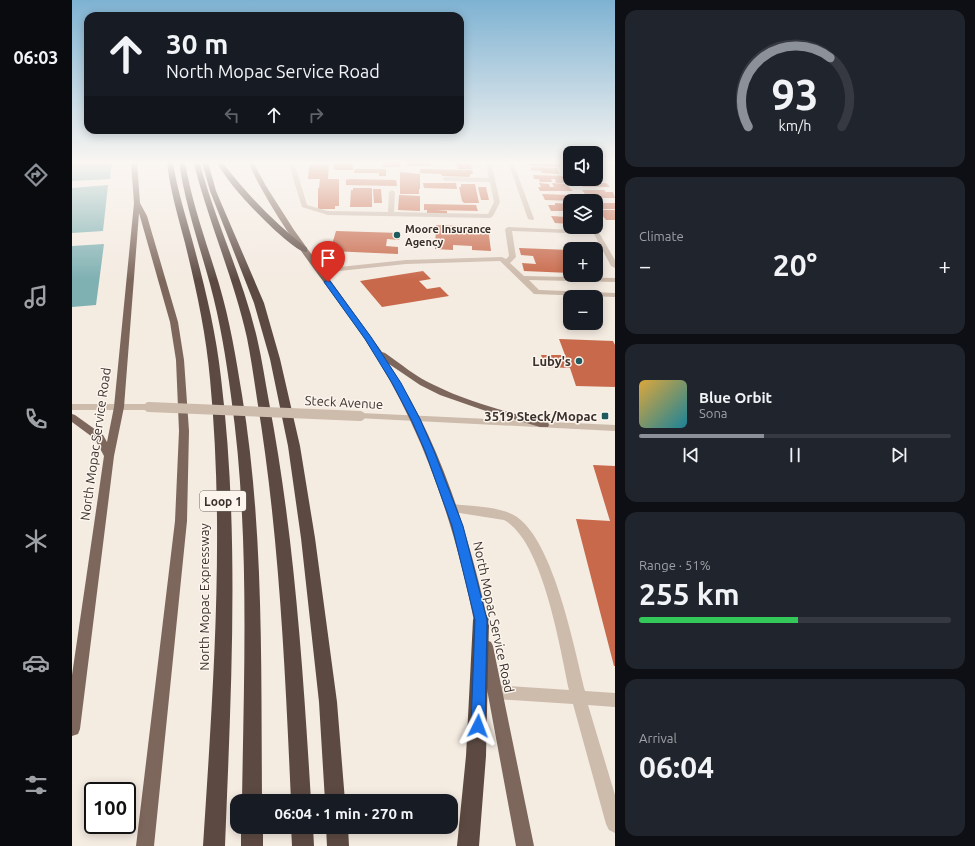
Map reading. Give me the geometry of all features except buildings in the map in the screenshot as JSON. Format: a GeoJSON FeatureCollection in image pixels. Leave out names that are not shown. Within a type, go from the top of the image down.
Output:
{"type":"FeatureCollection","features":[{"type":"Feature","properties":{"kind":"highway","name":"North Mopac Expressway"},"geometry":{"type":"LineString","coordinates":[[178,201],[205,308],[214,365],[221,453],[224,523],[224,600],[221,706],[214,846]]}},
{"type":"Feature","properties":{"kind":"highway"},"geometry":{"type":"LineString","coordinates":[[191,201],[217,290],[228,340],[244,452],[250,556],[252,794]]}},
{"type":"Feature","properties":{"kind":"highway"},"geometry":{"type":"LineString","coordinates":[[208,201],[238,287],[252,338],[272,451],[284,545],[293,653],[301,794]]}},
{"type":"Feature","properties":{"kind":"highway"},"geometry":{"type":"LineString","coordinates":[[217,201],[259,303],[275,359],[294,446],[308,538],[328,702],[335,794]]}},
{"type":"Feature","properties":{"kind":"highway"},"geometry":{"type":"LineString","coordinates":[[251,201],[280,231],[304,250]]}},
{"type":"Feature","properties":{"kind":"highway"},"geometry":{"type":"LineString","coordinates":[[468,846],[476,756],[481,620]]}},
{"type":"Feature","properties":{"kind":"highway"},"geometry":{"type":"LineString","coordinates":[[252,834],[252,846]]}},
{"type":"Feature","properties":{"kind":"highway"},"geometry":{"type":"LineString","coordinates":[[302,834],[303,846]]}},
{"type":"Feature","properties":{"kind":"highway"},"geometry":{"type":"LineString","coordinates":[[337,834],[338,846]]}},
{"type":"Feature","properties":{"kind":"main road","name":"North Mopac Service Road"},"geometry":{"type":"LineString","coordinates":[[273,201],[304,250],[377,351],[397,383],[416,419],[435,463],[458,526],[481,620],[525,846]]}},
{"type":"Feature","properties":{"kind":"main road","name":"North Mopac Service Road"},"geometry":{"type":"LineString","coordinates":[[72,729],[109,456],[119,407],[137,202]]}},
{"type":"Feature","properties":{"kind":"main road"},"geometry":{"type":"LineString","coordinates":[[137,202],[144,216],[174,322],[180,360],[184,431],[184,464],[180,521],[145,846]]}},
{"type":"Feature","properties":{"kind":"main road"},"geometry":{"type":"LineString","coordinates":[[377,351],[413,377],[431,387],[475,404],[544,425]]}},
{"type":"Feature","properties":{"kind":"main road"},"geometry":{"type":"LineString","coordinates":[[72,417],[99,437],[109,456]]}},
{"type":"Feature","properties":{"kind":"street"},"geometry":{"type":"LineString","coordinates":[[303,201],[304,206],[328,213],[490,216],[497,201]]}},
{"type":"Feature","properties":{"kind":"street"},"geometry":{"type":"LineString","coordinates":[[391,214],[392,201]]}},
{"type":"Feature","properties":{"kind":"street"},"geometry":{"type":"LineString","coordinates":[[525,201],[531,219]]}},
{"type":"Feature","properties":{"kind":"street"},"geometry":{"type":"LineString","coordinates":[[506,262],[513,257],[508,229],[596,232],[615,266]]}},
{"type":"Feature","properties":{"kind":"street"},"geometry":{"type":"LineString","coordinates":[[320,271],[406,262],[502,259],[537,292],[615,295]]}},
{"type":"Feature","properties":{"kind":"street"},"geometry":{"type":"LineString","coordinates":[[522,278],[615,280]]}},
{"type":"Feature","properties":{"kind":"street","name":"Steck Avenue"},"geometry":{"type":"LineString","coordinates":[[72,407],[149,407],[615,428]]}},
{"type":"Feature","properties":{"kind":"street"},"geometry":{"type":"LineString","coordinates":[[451,508],[502,515],[512,519],[528,535],[541,562],[562,624],[579,698],[615,824]]}},
{"type":"Feature","properties":{"kind":"street"},"geometry":{"type":"LineString","coordinates":[[495,692],[615,700]]}},
{"type":"Feature","properties":{"kind":"water"},"geometry":{"type":"Polygon","coordinates":[[[72,201],[106,201],[103,231],[72,233],[72,201]]]}},
{"type":"Feature","properties":{"kind":"water"},"geometry":{"type":"Polygon","coordinates":[[[104,244],[96,305],[72,307],[72,246],[104,244]]]}},
{"type":"Feature","properties":{"kind":"place","name":"Moore Insurance Agency"},"geometry":{"type":"Point","coordinates":[397,235]}},
{"type":"Feature","properties":{"kind":"place","name":"Luby's"},"geometry":{"type":"Point","coordinates":[579,361]}},
{"type":"Feature","properties":{"kind":"place","name":"3519 Steck/Mopac"},"geometry":{"type":"Point","coordinates":[605,416]}},
{"type":"Feature","properties":{"kind":"route"},"geometry":{"type":"LineString","coordinates":[[328,282],[368,338],[397,383],[416,419],[435,463],[458,526],[481,620],[478,726]]}}]}
